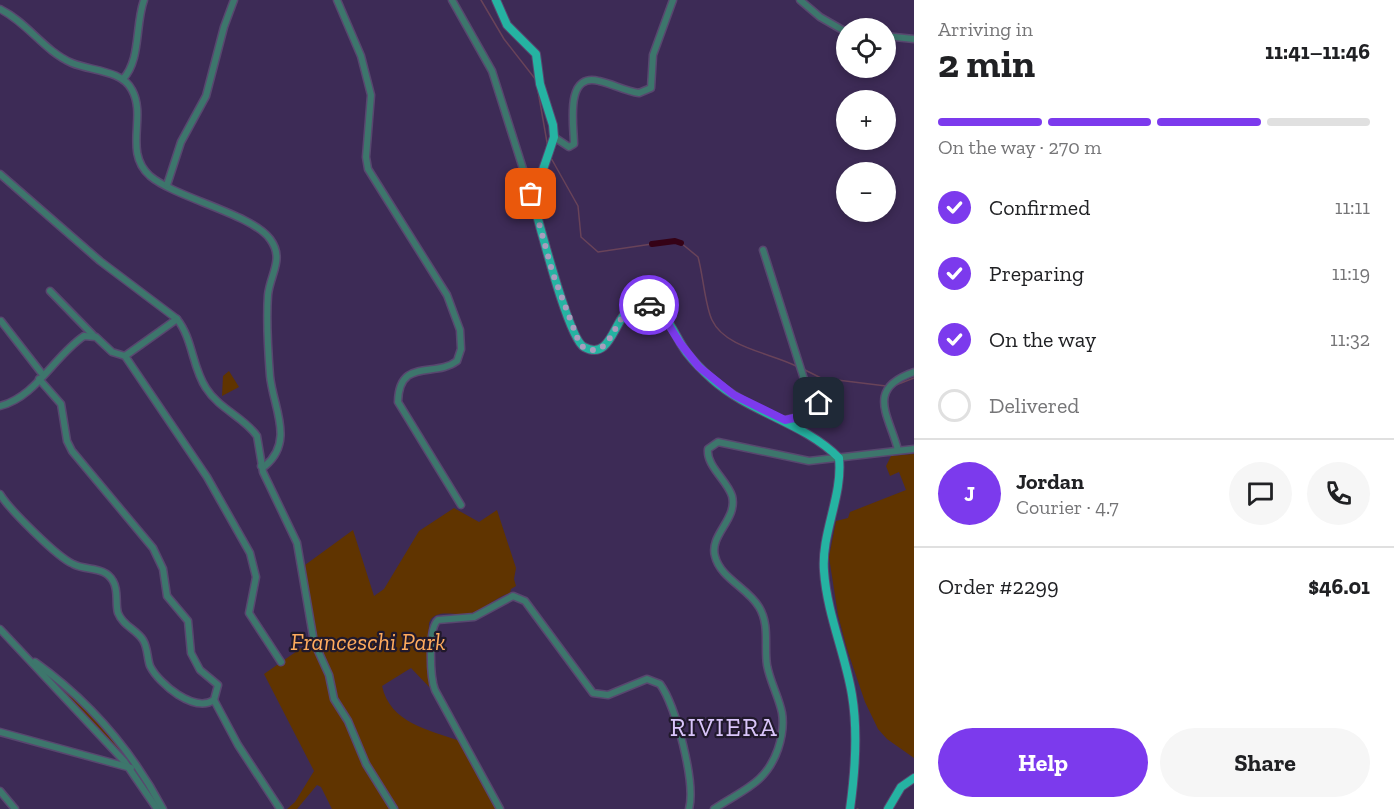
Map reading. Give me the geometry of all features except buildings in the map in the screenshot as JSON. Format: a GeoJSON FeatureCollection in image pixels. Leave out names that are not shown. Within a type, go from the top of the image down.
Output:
{"type":"FeatureCollection","features":[{"type":"Feature","properties":{"kind":"main road"},"geometry":{"type":"LineString","coordinates":[[496,0],[507,25],[536,54],[540,84],[554,124],[554,137],[537,187],[531,194],[553,274],[580,345],[589,349],[599,348],[610,339],[628,309],[639,304],[649,305],[660,311],[689,355],[713,380],[734,395],[785,420],[839,458],[840,476],[826,544],[824,571],[832,625],[854,708],[849,809]]}},
{"type":"Feature","properties":{"kind":"main road"},"geometry":{"type":"LineString","coordinates":[[888,809],[901,787],[914,778]]}},
{"type":"Feature","properties":{"kind":"street"},"geometry":{"type":"LineString","coordinates":[[123,79],[134,61],[137,23],[144,0]]}},
{"type":"Feature","properties":{"kind":"street"},"geometry":{"type":"LineString","coordinates":[[167,185],[181,142],[206,96],[222,34],[234,0]]}},
{"type":"Feature","properties":{"kind":"street"},"geometry":{"type":"LineString","coordinates":[[337,0],[361,56],[371,95],[366,157],[368,169],[387,197],[405,232],[438,279],[460,330],[461,349],[456,361],[448,366],[418,370],[410,374],[402,383],[398,402],[461,506]]}},
{"type":"Feature","properties":{"kind":"street"},"geometry":{"type":"LineString","coordinates":[[452,0],[492,71],[531,194]]}},
{"type":"Feature","properties":{"kind":"street"},"geometry":{"type":"LineString","coordinates":[[554,137],[568,147],[574,144],[572,107],[576,93],[585,83],[595,80],[639,93],[651,88],[653,55],[673,0]]}},
{"type":"Feature","properties":{"kind":"street"},"geometry":{"type":"LineString","coordinates":[[800,0],[820,17],[836,26]]}},
{"type":"Feature","properties":{"kind":"street"},"geometry":{"type":"LineString","coordinates":[[0,9],[19,20],[50,50],[62,58],[123,79],[135,98],[135,146],[139,160],[151,176],[261,230],[269,238],[276,252],[277,264],[268,295],[270,377],[281,433],[273,458],[265,466],[261,465]]}},
{"type":"Feature","properties":{"kind":"street"},"geometry":{"type":"LineString","coordinates":[[896,36],[914,39]]}},
{"type":"Feature","properties":{"kind":"street"},"geometry":{"type":"LineString","coordinates":[[0,174],[100,261],[177,319],[186,335],[194,365],[206,388],[220,405],[257,436],[261,465],[297,543],[314,642],[329,675],[334,699],[348,721],[366,764],[394,809]]}},
{"type":"Feature","properties":{"kind":"street"},"geometry":{"type":"LineString","coordinates":[[763,250],[804,379],[820,406],[813,414],[785,420]]}},
{"type":"Feature","properties":{"kind":"street"},"geometry":{"type":"LineString","coordinates":[[50,291],[112,352],[125,356],[207,477],[254,563],[256,577],[249,613],[281,662]]}},
{"type":"Feature","properties":{"kind":"street"},"geometry":{"type":"LineString","coordinates":[[125,356],[177,319]]}},
{"type":"Feature","properties":{"kind":"street"},"geometry":{"type":"LineString","coordinates":[[1,321],[61,404],[67,441],[72,451],[153,548],[163,569],[167,596],[188,621],[191,653],[200,670],[218,685],[214,700],[238,745],[280,809]]}},
{"type":"Feature","properties":{"kind":"street"},"geometry":{"type":"LineString","coordinates":[[0,406],[14,401],[81,338],[93,335]]}},
{"type":"Feature","properties":{"kind":"street"},"geometry":{"type":"LineString","coordinates":[[898,450],[884,411],[884,400],[894,381],[914,372]]}},
{"type":"Feature","properties":{"kind":"street"},"geometry":{"type":"LineString","coordinates":[[714,809],[768,773],[781,740],[783,724],[767,662],[765,625],[761,610],[715,558],[715,543],[727,522],[733,500],[728,487],[709,459],[708,449],[718,442],[809,461],[914,449]]}},
{"type":"Feature","properties":{"kind":"street"},"geometry":{"type":"LineString","coordinates":[[0,494],[63,558],[75,566],[102,571],[111,577],[116,586],[120,617],[143,640],[151,667],[158,679],[190,699],[202,703],[214,700]]}},
{"type":"Feature","properties":{"kind":"street"},"geometry":{"type":"LineString","coordinates":[[500,809],[435,690],[430,671],[432,629],[438,620],[474,617],[513,596],[525,601],[593,693],[608,695],[647,679],[660,684],[690,770],[692,789],[689,809]]}},
{"type":"Feature","properties":{"kind":"street"},"geometry":{"type":"LineString","coordinates":[[0,629],[131,768],[157,809]]}},
{"type":"Feature","properties":{"kind":"street"},"geometry":{"type":"LineString","coordinates":[[25,655],[64,684],[120,742],[144,774],[163,809]]}},
{"type":"Feature","properties":{"kind":"street"},"geometry":{"type":"LineString","coordinates":[[0,732],[131,768]]}},
{"type":"Feature","properties":{"kind":"street"},"geometry":{"type":"LineString","coordinates":[[0,791],[15,809]]}},
{"type":"Feature","properties":{"kind":"green space"},"geometry":{"type":"Polygon","coordinates":[[[229,371],[239,387],[222,396],[223,376],[229,371]]]}},
{"type":"Feature","properties":{"kind":"green space"},"geometry":{"type":"Polygon","coordinates":[[[914,454],[914,758],[887,739],[878,729],[865,702],[838,615],[829,557],[836,521],[848,518],[850,512],[906,490],[899,472],[890,476],[886,466],[891,456],[914,454]]]}},
{"type":"Feature","properties":{"kind":"green space","name":"Franceschi Park"},"geometry":{"type":"Polygon","coordinates":[[[454,508],[479,522],[497,510],[516,568],[514,579],[516,586],[511,589],[510,593],[473,613],[440,614],[432,618],[429,623],[427,672],[433,691],[411,668],[382,686],[386,699],[402,717],[424,729],[460,741],[496,809],[399,809],[367,759],[350,718],[337,696],[331,673],[315,634],[305,565],[353,530],[374,596],[384,589],[419,531],[454,508]]]}},
{"type":"Feature","properties":{"kind":"green space"},"geometry":{"type":"Polygon","coordinates":[[[310,642],[325,674],[332,702],[346,723],[362,764],[391,809],[332,809],[321,787],[317,785],[297,809],[287,809],[295,802],[314,771],[264,674],[310,642]]]}},
{"type":"Feature","properties":{"kind":"green space"},"geometry":{"type":"Polygon","coordinates":[[[62,685],[129,758],[159,809],[131,766],[59,688],[62,685]]]}},
{"type":"Feature","properties":{"kind":"waterway"},"geometry":{"type":"LineString","coordinates":[[481,0],[504,39],[536,80]]}},
{"type":"Feature","properties":{"kind":"waterway"},"geometry":{"type":"LineString","coordinates":[[538,91],[548,148]]}},
{"type":"Feature","properties":{"kind":"waterway"},"geometry":{"type":"LineString","coordinates":[[551,158],[578,206],[581,237],[598,252],[652,244]]}},
{"type":"Feature","properties":{"kind":"waterway"},"geometry":{"type":"LineString","coordinates":[[652,244],[675,241],[681,243]]}},
{"type":"Feature","properties":{"kind":"waterway"},"geometry":{"type":"LineString","coordinates":[[681,243],[698,257],[710,314],[718,329],[727,337],[750,349],[796,366]]}},
{"type":"Feature","properties":{"kind":"waterway"},"geometry":{"type":"LineString","coordinates":[[803,369],[821,378],[886,386]]}},
{"type":"Feature","properties":{"kind":"waterway"},"geometry":{"type":"LineString","coordinates":[[896,385],[914,378]]}},
{"type":"Feature","properties":{"kind":"way so far"},"geometry":{"type":"LineString","coordinates":[[531,194],[553,274],[580,345],[589,349],[605,345],[628,309],[639,304],[649,305]]}},
{"type":"Feature","properties":{"kind":"district","name":"RIVIERA"},"geometry":{"type":"Point","coordinates":[724,727]}},
{"type":"Feature","properties":{"kind":"route"},"geometry":{"type":"LineString","coordinates":[[649,305],[660,311],[680,343],[699,367],[734,395],[785,420],[816,413],[820,409],[819,403]]}}]}
